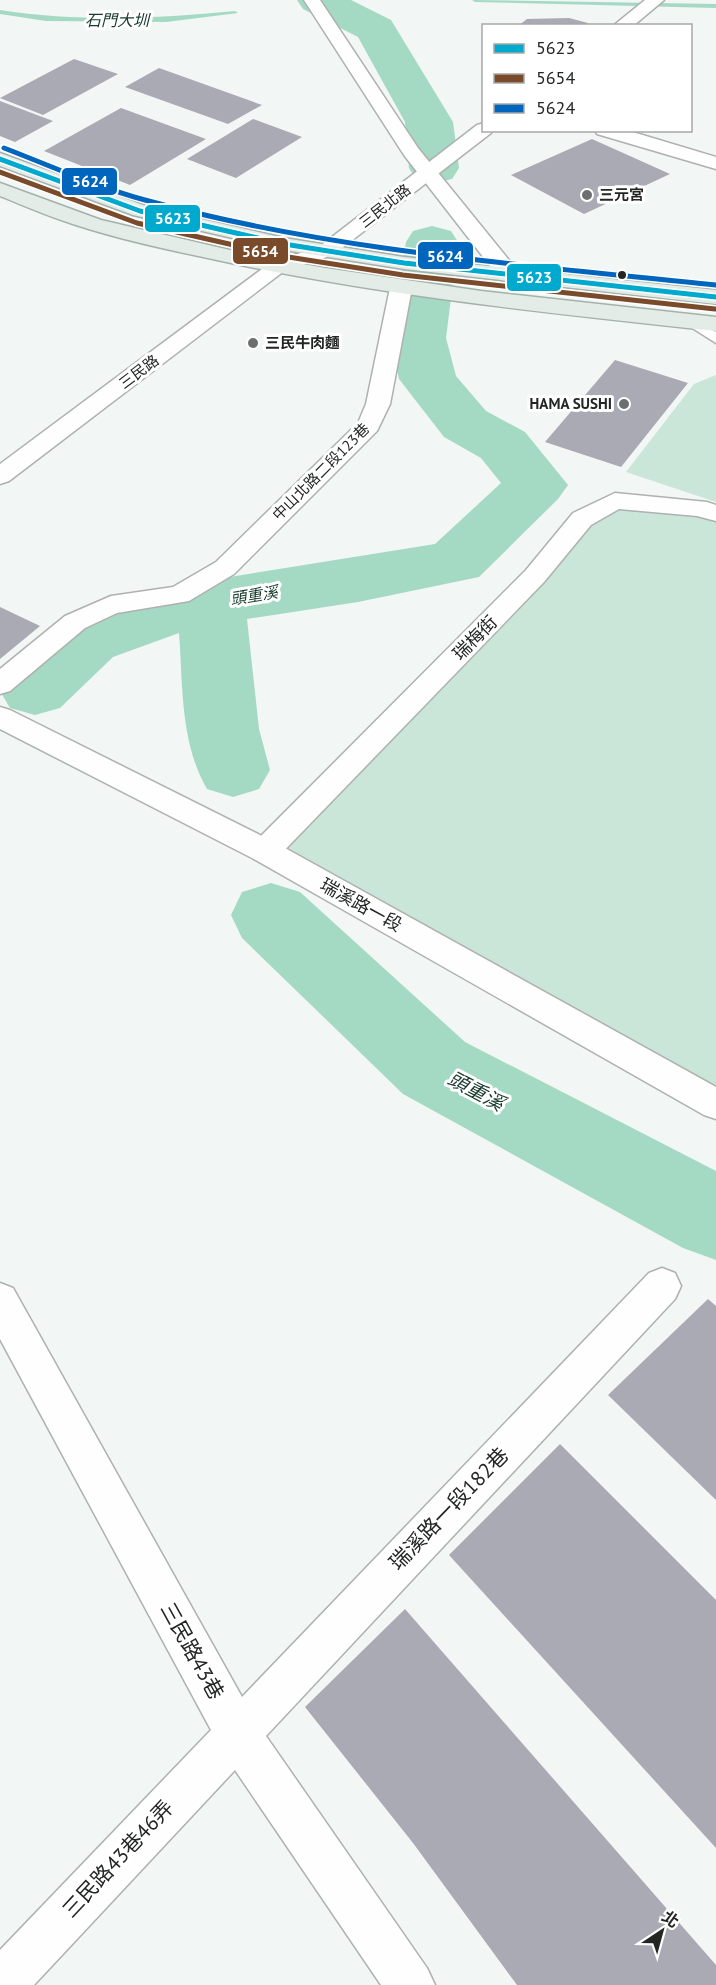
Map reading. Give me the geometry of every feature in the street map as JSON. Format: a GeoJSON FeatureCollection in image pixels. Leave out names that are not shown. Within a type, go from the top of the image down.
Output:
{"type":"FeatureCollection","features":[{"type":"Feature","properties":{"kind":"main road"},"geometry":{"type":"LineString","coordinates":[[0,159],[140,211],[284,244],[467,271],[716,297]]}},
{"type":"Feature","properties":{"kind":"main road"},"geometry":{"type":"LineString","coordinates":[[0,189],[91,224],[277,267],[401,288],[716,324]]}},
{"type":"Feature","properties":{"kind":"street"},"geometry":{"type":"LineString","coordinates":[[625,23],[656,0]]}},
{"type":"Feature","properties":{"kind":"street"},"geometry":{"type":"LineString","coordinates":[[315,5],[411,151],[509,275]]}},
{"type":"Feature","properties":{"kind":"street","name":"三民北路"},"geometry":{"type":"LineString","coordinates":[[277,267],[326,251],[482,130]]}},
{"type":"Feature","properties":{"kind":"street"},"geometry":{"type":"LineString","coordinates":[[611,132],[716,163]]}},
{"type":"Feature","properties":{"kind":"street","name":"三民路"},"geometry":{"type":"LineString","coordinates":[[0,476],[277,267]]}},
{"type":"Feature","properties":{"kind":"street","name":"中山北路二段123巷"},"geometry":{"type":"LineString","coordinates":[[0,684],[75,622],[111,605],[180,595],[225,568],[369,426],[378,405],[401,288]]}},
{"type":"Feature","properties":{"kind":"street","name":"瑞梅街"},"geometry":{"type":"LineString","coordinates":[[264,851],[535,576],[582,519],[615,501],[698,508],[716,513]]}},
{"type":"Feature","properties":{"kind":"street","name":"瑞溪路一段"},"geometry":{"type":"LineString","coordinates":[[0,719],[264,851],[716,1104]]}},
{"type":"Feature","properties":{"kind":"street","name":"瑞溪路一段182巷"},"geometry":{"type":"LineString","coordinates":[[237,1732],[662,1286]]}},
{"type":"Feature","properties":{"kind":"street","name":"三民路43巷"},"geometry":{"type":"LineString","coordinates":[[0,1301],[237,1732],[410,1985]]}},
{"type":"Feature","properties":{"kind":"street","name":"三民路43巷46弄"},"geometry":{"type":"LineString","coordinates":[[0,1985],[237,1732]]}},
{"type":"Feature","properties":{"kind":"lane"},"geometry":{"type":"LineString","coordinates":[[691,321],[716,339]]}},
{"type":"Feature","properties":{"kind":"green space"},"geometry":{"type":"Polygon","coordinates":[[[716,375],[716,502],[626,472],[694,384],[716,375]]]}},
{"type":"Feature","properties":{"kind":"green space"},"geometry":{"type":"Polygon","coordinates":[[[615,501],[716,513],[716,1104],[265,851],[535,576],[615,501]]]}},
{"type":"Feature","properties":{"kind":"building"},"geometry":{"type":"Polygon","coordinates":[[[569,18],[588,23],[521,24],[527,19],[569,18]]]}},
{"type":"Feature","properties":{"kind":"building"},"geometry":{"type":"Polygon","coordinates":[[[74,59],[118,74],[43,115],[0,98],[74,59]]]}},
{"type":"Feature","properties":{"kind":"building"},"geometry":{"type":"Polygon","coordinates":[[[159,68],[262,105],[228,124],[125,87],[159,68]]]}},
{"type":"Feature","properties":{"kind":"building"},"geometry":{"type":"Polygon","coordinates":[[[0,101],[53,121],[15,142],[0,136],[0,101]]]}},
{"type":"Feature","properties":{"kind":"building"},"geometry":{"type":"Polygon","coordinates":[[[121,108],[206,139],[130,185],[44,151],[121,108]]]}},
{"type":"Feature","properties":{"kind":"building"},"geometry":{"type":"Polygon","coordinates":[[[253,119],[302,137],[236,178],[187,159],[253,119]]]}},
{"type":"Feature","properties":{"kind":"building","name":"三元宮"},"geometry":{"type":"Polygon","coordinates":[[[592,139],[670,174],[584,214],[511,175],[592,139]]]}},
{"type":"Feature","properties":{"kind":"building","name":"HAMA SUSHI"},"geometry":{"type":"Polygon","coordinates":[[[615,360],[688,383],[621,467],[545,442],[615,360]]]}},
{"type":"Feature","properties":{"kind":"building"},"geometry":{"type":"Polygon","coordinates":[[[0,607],[40,626],[0,659],[0,607]]]}},
{"type":"Feature","properties":{"kind":"building"},"geometry":{"type":"Polygon","coordinates":[[[708,1299],[716,1306],[716,1500],[608,1395],[708,1299]]]}},
{"type":"Feature","properties":{"kind":"building"},"geometry":{"type":"Polygon","coordinates":[[[560,1444],[716,1600],[716,1848],[449,1555],[560,1444]]]}},
{"type":"Feature","properties":{"kind":"building"},"geometry":{"type":"Polygon","coordinates":[[[405,1609],[716,1965],[716,1985],[517,1985],[413,1843],[305,1707],[405,1609]]]}},
{"type":"Feature","properties":{"kind":"waterway","name":"頭重溪"},"geometry":{"type":"LineString","coordinates":[[318,0],[375,29],[429,122],[434,168]]}},
{"type":"Feature","properties":{"kind":"waterway","name":"石門大圳"},"geometry":{"type":"LineString","coordinates":[[475,0],[716,6]]}},
{"type":"Feature","properties":{"kind":"waterway","name":"石門大圳"},"geometry":{"type":"LineString","coordinates":[[0,12],[46,19],[166,20],[235,13]]}},
{"type":"Feature","properties":{"kind":"waterway","name":"頭重溪"},"geometry":{"type":"LineString","coordinates":[[211,602],[358,580],[456,562],[536,485],[503,445],[465,424],[428,379],[418,338],[432,242]]}},
{"type":"Feature","properties":{"kind":"waterway"},"geometry":{"type":"LineString","coordinates":[[35,690],[88,640],[137,622],[211,602]]}},
{"type":"Feature","properties":{"kind":"waterway","name":"頭重溪"},"geometry":{"type":"LineString","coordinates":[[211,602],[222,729],[233,770]]}},
{"type":"Feature","properties":{"kind":"waterway","name":"頭重溪"},"geometry":{"type":"LineString","coordinates":[[271,915],[434,1068],[716,1218]]}},
{"type":"Feature","properties":{"kind":"transit line","name":"5624"},"geometry":{"type":"LineString","coordinates":[[4,148],[127,195],[286,232],[429,254],[716,285]]}},
{"type":"Feature","properties":{"kind":"transit line","name":"5623"},"geometry":{"type":"LineString","coordinates":[[0,159],[140,211],[284,244],[404,263],[716,297]]}},
{"type":"Feature","properties":{"kind":"transit line","name":"5654"},"geometry":{"type":"LineString","coordinates":[[0,172],[137,223],[282,256],[403,275],[715,309]]}},
{"type":"Feature","properties":{"kind":"place","name":"三元宮"},"geometry":{"type":"Point","coordinates":[587,195]}},
{"type":"Feature","properties":{"kind":"place","name":"三民牛肉麵"},"geometry":{"type":"Point","coordinates":[253,343]}},
{"type":"Feature","properties":{"kind":"place","name":"HAMA SUSHI"},"geometry":{"type":"Point","coordinates":[624,404]}}]}
